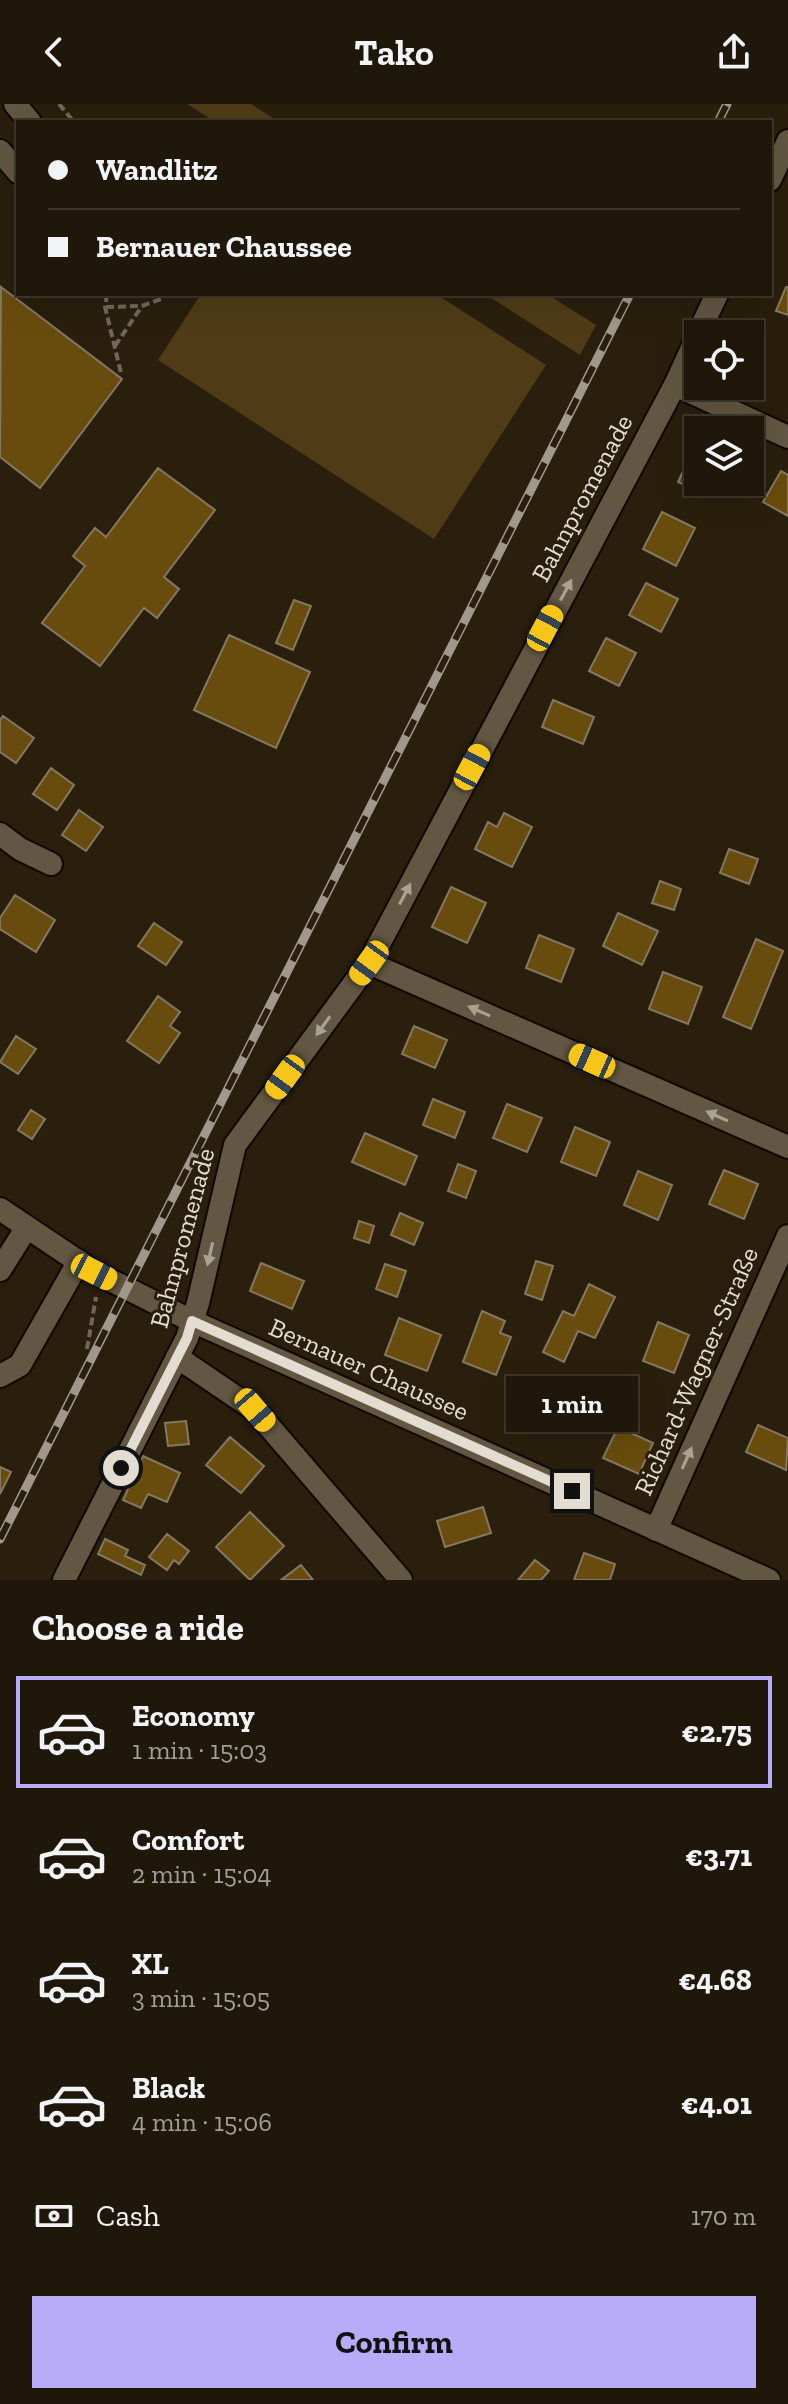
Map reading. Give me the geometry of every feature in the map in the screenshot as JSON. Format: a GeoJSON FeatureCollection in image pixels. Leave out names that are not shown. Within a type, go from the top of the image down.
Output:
{"type":"FeatureCollection","features":[{"type":"Feature","properties":{"kind":"street"},"geometry":{"type":"LineString","coordinates":[[15,104],[28,120]]}},
{"type":"Feature","properties":{"kind":"street"},"geometry":{"type":"LineString","coordinates":[[772,176],[788,141]]}},
{"type":"Feature","properties":{"kind":"street"},"geometry":{"type":"LineString","coordinates":[[0,151],[16,170]]}},
{"type":"Feature","properties":{"kind":"street","name":"Bahnpromenade"},"geometry":{"type":"LineString","coordinates":[[705,320],[716,296]]}},
{"type":"Feature","properties":{"kind":"street","name":"Bahnpromenade"},"geometry":{"type":"LineString","coordinates":[[64,1580],[177,1357],[192,1321],[235,1145],[369,963],[684,365]]}},
{"type":"Feature","properties":{"kind":"street"},"geometry":{"type":"LineString","coordinates":[[675,385],[788,437]]}},
{"type":"Feature","properties":{"kind":"street"},"geometry":{"type":"LineString","coordinates":[[0,834],[20,849],[51,864]]}},
{"type":"Feature","properties":{"kind":"street"},"geometry":{"type":"LineString","coordinates":[[369,963],[788,1147]]}},
{"type":"Feature","properties":{"kind":"street","name":"Bernauer Chaussee"},"geometry":{"type":"LineString","coordinates":[[0,1209],[94,1272],[192,1321],[769,1580]]}},
{"type":"Feature","properties":{"kind":"street"},"geometry":{"type":"LineString","coordinates":[[0,1270],[27,1227]]}},
{"type":"Feature","properties":{"kind":"street","name":"Richard-Wagner-Straße"},"geometry":{"type":"LineString","coordinates":[[656,1530],[788,1236]]}},
{"type":"Feature","properties":{"kind":"street"},"geometry":{"type":"LineString","coordinates":[[0,1376],[20,1365],[79,1261]]}},
{"type":"Feature","properties":{"kind":"street"},"geometry":{"type":"LineString","coordinates":[[177,1357],[255,1410],[401,1580]]}},
{"type":"Feature","properties":{"kind":"path"},"geometry":{"type":"LineString","coordinates":[[59,104],[72,120]]}},
{"type":"Feature","properties":{"kind":"path"},"geometry":{"type":"LineString","coordinates":[[107,296],[105,307],[121,373]]}},
{"type":"Feature","properties":{"kind":"path"},"geometry":{"type":"LineString","coordinates":[[105,307],[142,306],[162,296]]}},
{"type":"Feature","properties":{"kind":"path"},"geometry":{"type":"LineString","coordinates":[[115,346],[142,306]]}},
{"type":"Feature","properties":{"kind":"path"},"geometry":{"type":"LineString","coordinates":[[87,1349],[96,1297]]}},
{"type":"Feature","properties":{"kind":"shaded area"},"geometry":{"type":"Polygon","coordinates":[[[187,104],[251,104],[276,120],[212,120],[187,104]]]}},
{"type":"Feature","properties":{"kind":"shaded area"},"geometry":{"type":"Polygon","coordinates":[[[200,296],[439,296],[546,365],[434,539],[158,360],[200,296]]]}},
{"type":"Feature","properties":{"kind":"shaded area"},"geometry":{"type":"Polygon","coordinates":[[[488,296],[550,296],[596,325],[580,355],[488,296]]]}},
{"type":"Feature","properties":{"kind":"building"},"geometry":{"type":"Polygon","coordinates":[[[1,287],[122,379],[40,488],[0,457],[1,287]]]}},
{"type":"Feature","properties":{"kind":"building"},"geometry":{"type":"Polygon","coordinates":[[[788,287],[788,315],[776,311],[788,287]]]}},
{"type":"Feature","properties":{"kind":"building"},"geometry":{"type":"Polygon","coordinates":[[[158,468],[215,510],[164,577],[179,589],[157,618],[144,608],[100,666],[42,623],[85,566],[73,556],[95,528],[106,537],[158,468]]]}},
{"type":"Feature","properties":{"kind":"building"},"geometry":{"type":"Polygon","coordinates":[[[684,469],[684,485],[678,482],[684,469]]]}},
{"type":"Feature","properties":{"kind":"building"},"geometry":{"type":"Polygon","coordinates":[[[781,471],[788,475],[788,516],[763,502],[781,471]]]}},
{"type":"Feature","properties":{"kind":"building"},"geometry":{"type":"Polygon","coordinates":[[[662,512],[695,528],[676,566],[643,549],[662,512]]]}},
{"type":"Feature","properties":{"kind":"building"},"geometry":{"type":"Polygon","coordinates":[[[646,583],[678,599],[661,632],[629,615],[646,583]]]}},
{"type":"Feature","properties":{"kind":"building"},"geometry":{"type":"Polygon","coordinates":[[[294,600],[311,606],[293,650],[276,643],[294,600]]]}},
{"type":"Feature","properties":{"kind":"building"},"geometry":{"type":"Polygon","coordinates":[[[229,635],[310,672],[276,748],[194,710],[229,635]]]}},
{"type":"Feature","properties":{"kind":"building"},"geometry":{"type":"Polygon","coordinates":[[[606,638],[636,653],[619,686],[589,671],[606,638]]]}},
{"type":"Feature","properties":{"kind":"building"},"geometry":{"type":"Polygon","coordinates":[[[553,700],[594,717],[583,744],[542,727],[553,700]]]}},
{"type":"Feature","properties":{"kind":"building"},"geometry":{"type":"Polygon","coordinates":[[[3,716],[34,738],[16,763],[0,752],[0,720],[3,716]]]}},
{"type":"Feature","properties":{"kind":"building"},"geometry":{"type":"Polygon","coordinates":[[[51,768],[74,785],[57,810],[33,794],[51,768]]]}},
{"type":"Feature","properties":{"kind":"building"},"geometry":{"type":"Polygon","coordinates":[[[79,810],[103,827],[86,851],[62,835],[79,810]]]}},
{"type":"Feature","properties":{"kind":"building"},"geometry":{"type":"Polygon","coordinates":[[[504,813],[532,827],[512,867],[475,849],[488,822],[497,827],[504,813]]]}},
{"type":"Feature","properties":{"kind":"building"},"geometry":{"type":"Polygon","coordinates":[[[729,849],[758,859],[749,884],[720,873],[729,849]]]}},
{"type":"Feature","properties":{"kind":"building"},"geometry":{"type":"Polygon","coordinates":[[[660,881],[681,889],[674,910],[652,903],[660,881]]]}},
{"type":"Feature","properties":{"kind":"building"},"geometry":{"type":"Polygon","coordinates":[[[451,887],[486,903],[467,943],[432,927],[451,887]]]}},
{"type":"Feature","properties":{"kind":"building"},"geometry":{"type":"Polygon","coordinates":[[[15,895],[55,920],[36,952],[0,929],[0,918],[15,895]]]}},
{"type":"Feature","properties":{"kind":"building"},"geometry":{"type":"Polygon","coordinates":[[[618,913],[658,931],[642,965],[603,946],[618,913]]]}},
{"type":"Feature","properties":{"kind":"building"},"geometry":{"type":"Polygon","coordinates":[[[154,923],[182,942],[166,965],[138,946],[154,923]]]}},
{"type":"Feature","properties":{"kind":"building"},"geometry":{"type":"Polygon","coordinates":[[[539,935],[574,949],[561,982],[526,968],[539,935]]]}},
{"type":"Feature","properties":{"kind":"building"},"geometry":{"type":"Polygon","coordinates":[[[756,939],[783,951],[751,1029],[723,1017],[756,939]]]}},
{"type":"Feature","properties":{"kind":"building"},"geometry":{"type":"Polygon","coordinates":[[[663,972],[702,987],[688,1024],[649,1009],[663,972]]]}},
{"type":"Feature","properties":{"kind":"building"},"geometry":{"type":"Polygon","coordinates":[[[158,996],[180,1012],[170,1026],[180,1033],[159,1063],[127,1041],[158,996]]]}},
{"type":"Feature","properties":{"kind":"building"},"geometry":{"type":"Polygon","coordinates":[[[414,1026],[447,1040],[435,1068],[402,1054],[414,1026]]]}},
{"type":"Feature","properties":{"kind":"building"},"geometry":{"type":"Polygon","coordinates":[[[16,1036],[36,1049],[18,1074],[0,1062],[16,1036]]]}},
{"type":"Feature","properties":{"kind":"building"},"geometry":{"type":"Polygon","coordinates":[[[433,1099],[465,1112],[455,1138],[423,1125],[433,1099]]]}},
{"type":"Feature","properties":{"kind":"building"},"geometry":{"type":"Polygon","coordinates":[[[507,1104],[542,1118],[527,1152],[493,1138],[507,1104]]]}},
{"type":"Feature","properties":{"kind":"building"},"geometry":{"type":"Polygon","coordinates":[[[31,1110],[45,1119],[32,1139],[18,1130],[31,1110]]]}},
{"type":"Feature","properties":{"kind":"building"},"geometry":{"type":"Polygon","coordinates":[[[575,1127],[610,1142],[596,1176],[561,1162],[575,1127]]]}},
{"type":"Feature","properties":{"kind":"building"},"geometry":{"type":"Polygon","coordinates":[[[365,1133],[417,1156],[405,1185],[352,1162],[365,1133]]]}},
{"type":"Feature","properties":{"kind":"building"},"geometry":{"type":"Polygon","coordinates":[[[458,1164],[476,1171],[466,1198],[448,1191],[458,1164]]]}},
{"type":"Feature","properties":{"kind":"building"},"geometry":{"type":"Polygon","coordinates":[[[724,1170],[758,1184],[744,1219],[709,1204],[724,1170]]]}},
{"type":"Feature","properties":{"kind":"building"},"geometry":{"type":"Polygon","coordinates":[[[638,1171],[672,1185],[658,1220],[624,1205],[638,1171]]]}},
{"type":"Feature","properties":{"kind":"building"},"geometry":{"type":"Polygon","coordinates":[[[400,1213],[423,1223],[414,1245],[391,1235],[400,1213]]]}},
{"type":"Feature","properties":{"kind":"building"},"geometry":{"type":"Polygon","coordinates":[[[359,1221],[374,1226],[369,1243],[354,1238],[359,1221]]]}},
{"type":"Feature","properties":{"kind":"building"},"geometry":{"type":"Polygon","coordinates":[[[536,1261],[553,1266],[542,1300],[525,1294],[536,1261]]]}},
{"type":"Feature","properties":{"kind":"building"},"geometry":{"type":"Polygon","coordinates":[[[261,1263],[304,1281],[292,1309],[250,1291],[261,1263]]]}},
{"type":"Feature","properties":{"kind":"building"},"geometry":{"type":"Polygon","coordinates":[[[385,1264],[406,1271],[397,1297],[376,1289],[385,1264]]]}},
{"type":"Feature","properties":{"kind":"building"},"geometry":{"type":"Polygon","coordinates":[[[589,1284],[615,1297],[595,1338],[578,1331],[564,1362],[543,1352],[563,1311],[574,1316],[589,1284]]]}},
{"type":"Feature","properties":{"kind":"building"},"geometry":{"type":"Polygon","coordinates":[[[482,1311],[505,1321],[500,1333],[511,1337],[496,1375],[463,1362],[482,1311]]]}},
{"type":"Feature","properties":{"kind":"building"},"geometry":{"type":"Polygon","coordinates":[[[399,1318],[441,1335],[427,1371],[385,1355],[399,1318]]]}},
{"type":"Feature","properties":{"kind":"building"},"geometry":{"type":"Polygon","coordinates":[[[658,1322],[689,1335],[674,1373],[643,1361],[658,1322]]]}},
{"type":"Feature","properties":{"kind":"building"},"geometry":{"type":"Polygon","coordinates":[[[598,1377],[635,1392],[627,1410],[590,1395],[598,1377]]]}},
{"type":"Feature","properties":{"kind":"building"},"geometry":{"type":"Polygon","coordinates":[[[186,1421],[189,1444],[168,1446],[165,1423],[186,1421]]]}},
{"type":"Feature","properties":{"kind":"building"},"geometry":{"type":"Polygon","coordinates":[[[758,1425],[788,1438],[786,1470],[746,1452],[758,1425]]]}},
{"type":"Feature","properties":{"kind":"building"},"geometry":{"type":"Polygon","coordinates":[[[618,1427],[653,1443],[639,1474],[603,1458],[618,1427]]]}},
{"type":"Feature","properties":{"kind":"building"},"geometry":{"type":"Polygon","coordinates":[[[230,1437],[264,1466],[241,1493],[206,1465],[230,1437]]]}},
{"type":"Feature","properties":{"kind":"building"},"geometry":{"type":"Polygon","coordinates":[[[143,1456],[180,1473],[167,1502],[148,1494],[141,1508],[123,1500],[143,1456]]]}},
{"type":"Feature","properties":{"kind":"building"},"geometry":{"type":"Polygon","coordinates":[[[0,1467],[11,1472],[0,1494],[0,1467]]]}},
{"type":"Feature","properties":{"kind":"building"},"geometry":{"type":"Polygon","coordinates":[[[483,1507],[491,1533],[445,1547],[437,1521],[483,1507]]]}},
{"type":"Feature","properties":{"kind":"building"},"geometry":{"type":"Polygon","coordinates":[[[250,1512],[284,1546],[250,1580],[216,1547],[250,1512]]]}},
{"type":"Feature","properties":{"kind":"building"},"geometry":{"type":"Polygon","coordinates":[[[167,1534],[189,1551],[179,1564],[174,1560],[167,1570],[149,1557],[167,1534]]]}},
{"type":"Feature","properties":{"kind":"building"},"geometry":{"type":"Polygon","coordinates":[[[105,1539],[128,1550],[125,1556],[145,1565],[141,1575],[98,1554],[105,1539]]]}},
{"type":"Feature","properties":{"kind":"building"},"geometry":{"type":"Polygon","coordinates":[[[584,1553],[615,1564],[610,1580],[574,1580],[584,1553]]]}},
{"type":"Feature","properties":{"kind":"building"},"geometry":{"type":"Polygon","coordinates":[[[535,1560],[549,1571],[541,1580],[518,1580],[535,1560]]]}},
{"type":"Feature","properties":{"kind":"building"},"geometry":{"type":"Polygon","coordinates":[[[301,1565],[313,1580],[281,1580],[301,1565]]]}},
{"type":"Feature","properties":{"kind":"railway"},"geometry":{"type":"LineString","coordinates":[[719,120],[727,104]]}},
{"type":"Feature","properties":{"kind":"railway"},"geometry":{"type":"LineString","coordinates":[[0,1539],[629,296]]}},
{"type":"Feature","properties":{"kind":"route"},"geometry":{"type":"LineString","coordinates":[[121,1468],[187,1338],[192,1321],[572,1491]]}}]}
